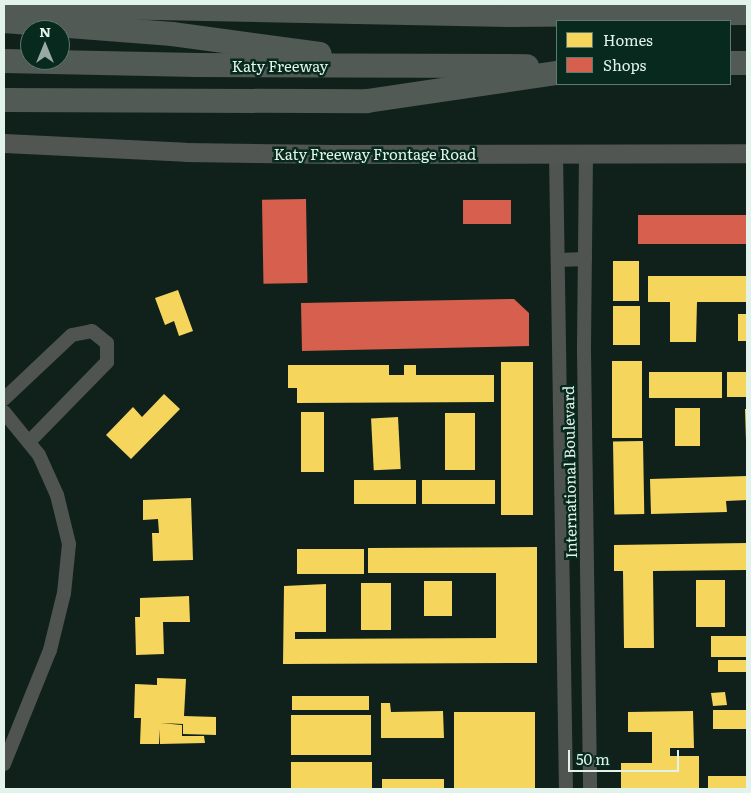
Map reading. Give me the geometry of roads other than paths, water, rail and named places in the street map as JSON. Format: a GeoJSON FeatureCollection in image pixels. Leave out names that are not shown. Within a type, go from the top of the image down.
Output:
{"type":"FeatureCollection","features":[{"type":"Feature","properties":{"kind":"highway"},"geometry":{"type":"LineString","coordinates":[[4,5],[470,15],[747,13]]}},
{"type":"Feature","properties":{"kind":"highway"},"geometry":{"type":"LineString","coordinates":[[4,21],[172,34],[410,65]]}},
{"type":"Feature","properties":{"kind":"highway","name":"Katy Freeway"},"geometry":{"type":"LineString","coordinates":[[4,61],[179,65],[556,66]]}},
{"type":"Feature","properties":{"kind":"highway"},"geometry":{"type":"LineString","coordinates":[[731,63],[747,63]]}},
{"type":"Feature","properties":{"kind":"highway"},"geometry":{"type":"LineString","coordinates":[[4,100],[367,101],[556,73]]}},
{"type":"Feature","properties":{"kind":"main road","name":"Katy Freeway Frontage Road"},"geometry":{"type":"LineString","coordinates":[[4,143],[185,152],[556,155],[747,153]]}},
{"type":"Feature","properties":{"kind":"street","name":"International Boulevard"},"geometry":{"type":"LineString","coordinates":[[556,155],[566,789]]}},
{"type":"Feature","properties":{"kind":"street","name":"International Boulevard"},"geometry":{"type":"LineString","coordinates":[[586,155],[584,352],[590,789]]}},
{"type":"Feature","properties":{"kind":"street"},"geometry":{"type":"LineString","coordinates":[[558,260],[585,259]]}},
{"type":"Feature","properties":{"kind":"street"},"geometry":{"type":"LineString","coordinates":[[4,399],[80,331],[98,333],[107,343],[108,362],[29,442]]}},
{"type":"Feature","properties":{"kind":"street"},"geometry":{"type":"LineString","coordinates":[[560,352],[584,352]]}},
{"type":"Feature","properties":{"kind":"street"},"geometry":{"type":"LineString","coordinates":[[4,412],[39,455],[57,495],[68,544],[64,593],[50,650],[4,764]]}},
{"type":"Feature","properties":{"kind":"street"},"geometry":{"type":"LineString","coordinates":[[563,522],[586,522]]}},
{"type":"Feature","properties":{"kind":"street"},"geometry":{"type":"LineString","coordinates":[[565,682],[589,682]]}}]}
